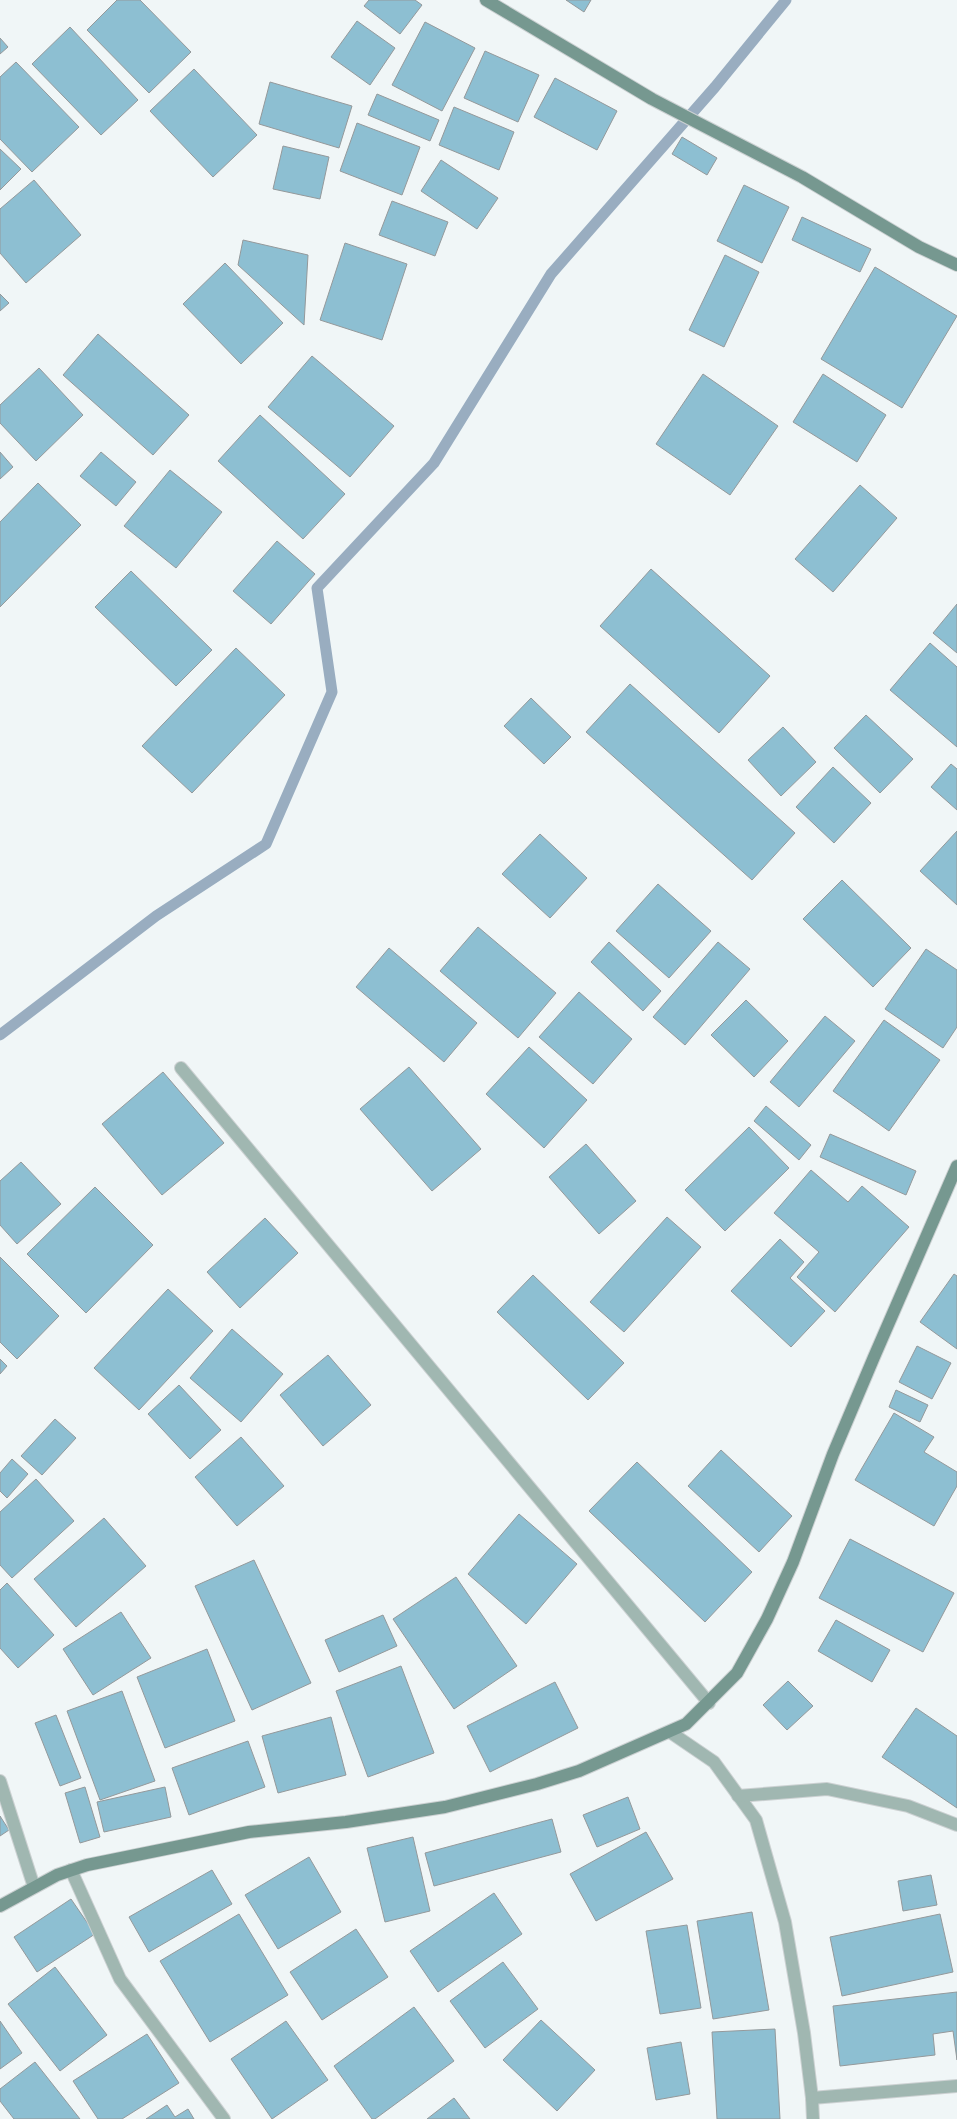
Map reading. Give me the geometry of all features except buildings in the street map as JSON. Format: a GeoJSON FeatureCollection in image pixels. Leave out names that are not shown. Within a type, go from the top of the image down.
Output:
{"type":"FeatureCollection","features":[{"type":"Feature","properties":{"kind":"street"},"geometry":{"type":"LineString","coordinates":[[486,0],[652,99],[802,178],[919,247],[957,265]]}},
{"type":"Feature","properties":{"kind":"street"},"geometry":{"type":"LineString","coordinates":[[182,1068],[708,1703]]}},
{"type":"Feature","properties":{"kind":"street"},"geometry":{"type":"LineString","coordinates":[[0,1906],[34,1887],[87,1864],[249,1832],[346,1822],[445,1807],[579,1772],[686,1724],[737,1673],[767,1619],[784,1584],[796,1556],[836,1447],[957,1166]]}},
{"type":"Feature","properties":{"kind":"street"},"geometry":{"type":"LineString","coordinates":[[670,1732],[714,1762],[756,1820],[785,1922],[812,2098],[813,2119]]}},
{"type":"Feature","properties":{"kind":"street"},"geometry":{"type":"LineString","coordinates":[[0,1781],[34,1887]]}},
{"type":"Feature","properties":{"kind":"street"},"geometry":{"type":"LineString","coordinates":[[738,1796],[827,1789],[908,1806],[957,1825]]}},
{"type":"Feature","properties":{"kind":"street"},"geometry":{"type":"LineString","coordinates":[[71,1870],[120,1979],[224,2119]]}},
{"type":"Feature","properties":{"kind":"street"},"geometry":{"type":"LineString","coordinates":[[812,2098],[957,2086]]}},
{"type":"Feature","properties":{"kind":"waterway"},"geometry":{"type":"LineString","coordinates":[[0,1035],[156,916],[266,844],[332,692],[317,588],[434,463],[551,274],[715,87],[786,0]]}}]}
